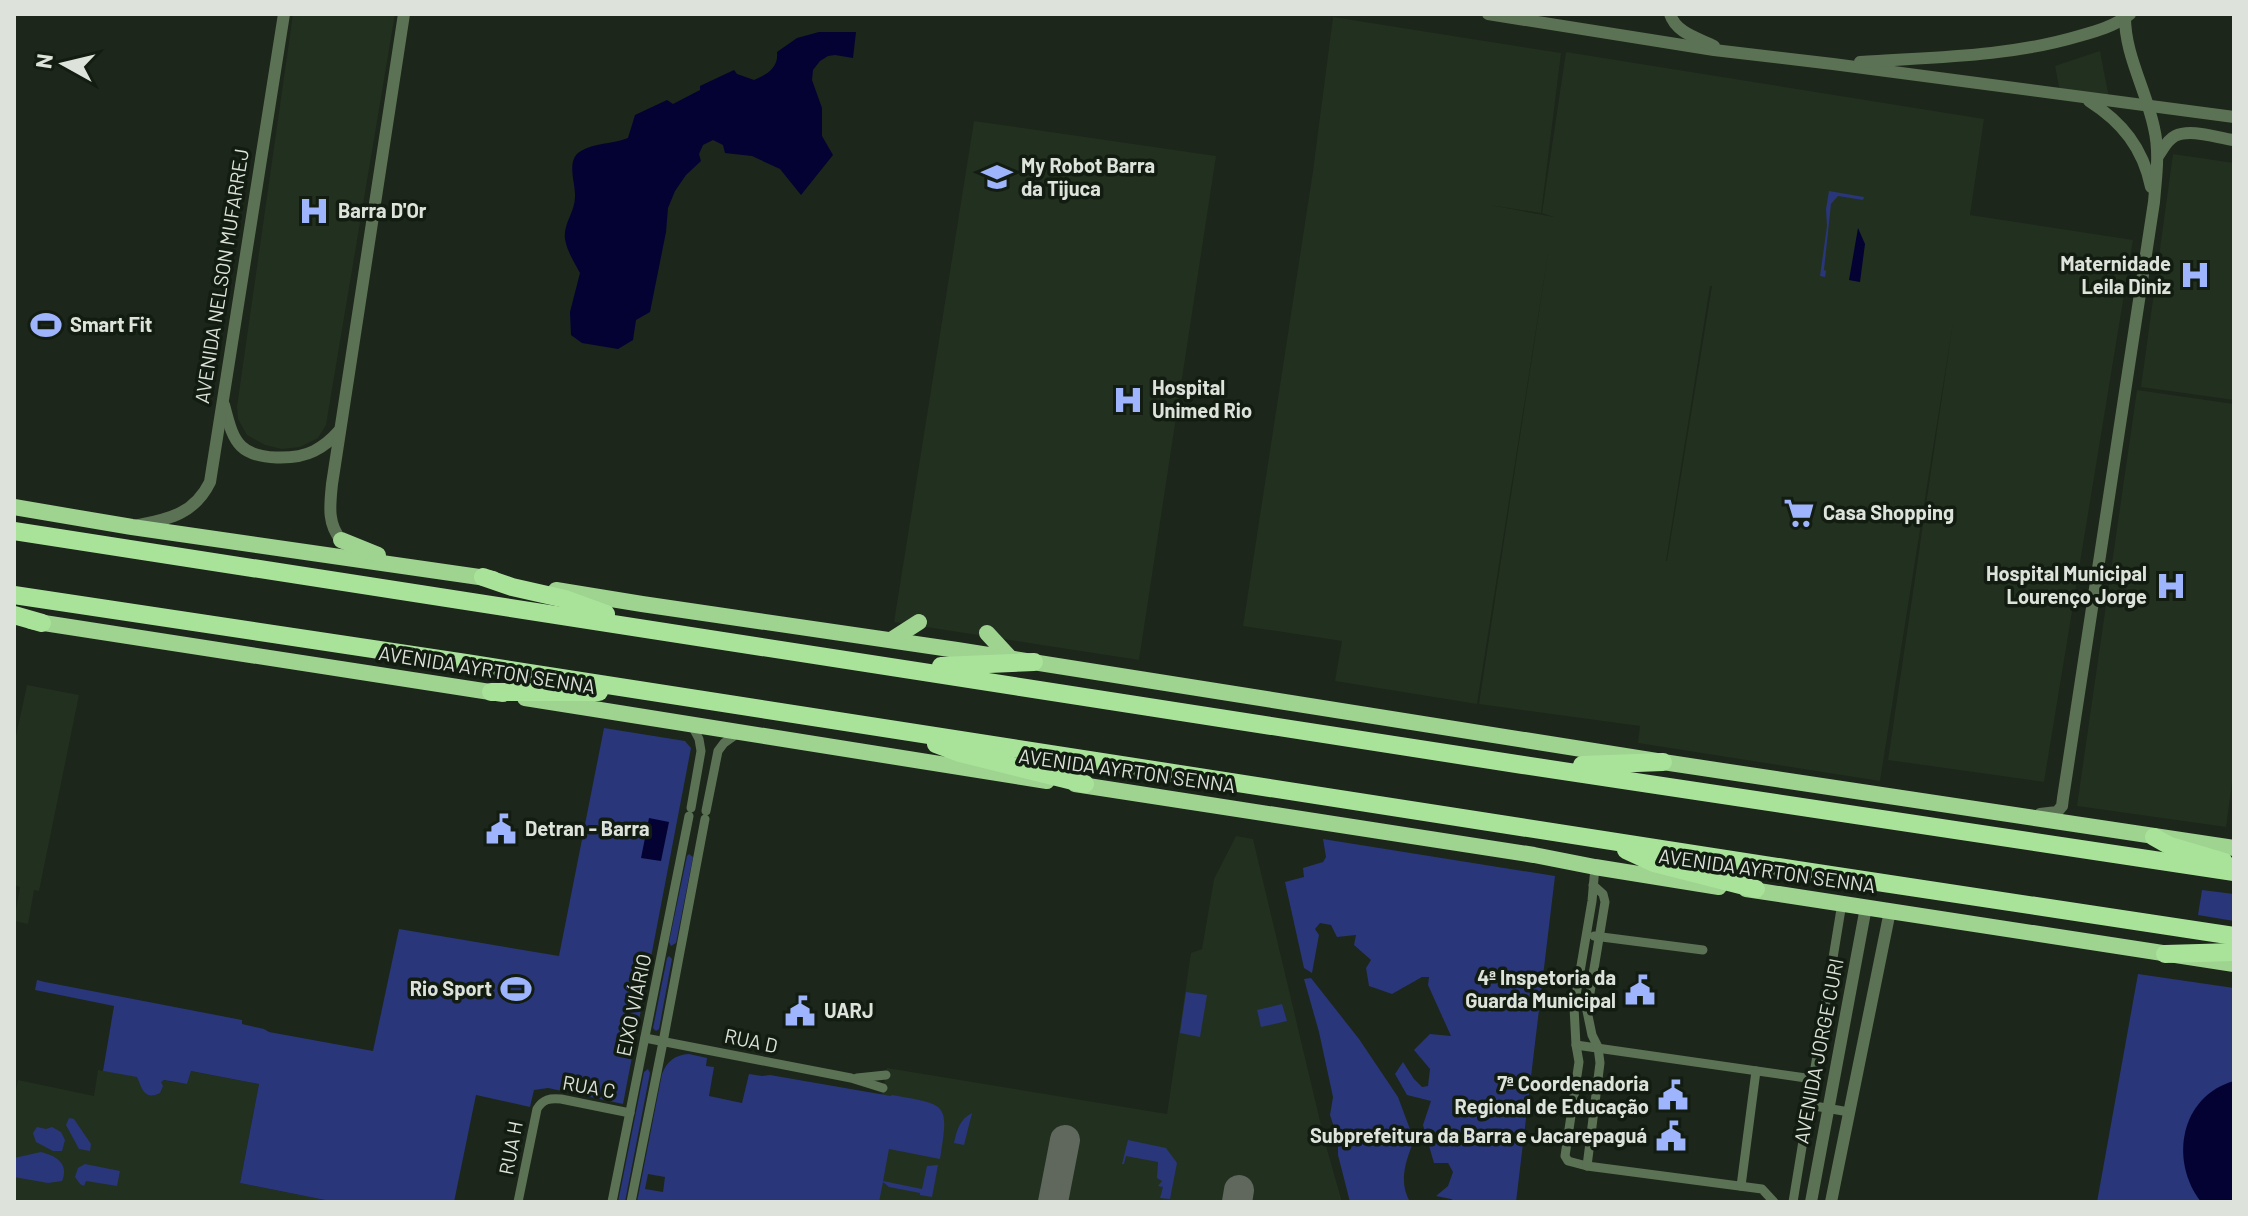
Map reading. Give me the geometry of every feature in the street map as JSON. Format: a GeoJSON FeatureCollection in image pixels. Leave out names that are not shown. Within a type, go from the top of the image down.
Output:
{"type":"FeatureCollection","features":[{"type":"Feature","properties":{"kind":"highway"},"geometry":{"type":"LineString","coordinates":[[14,507],[2234,848]]}},
{"type":"Feature","properties":{"kind":"highway"},"geometry":{"type":"LineString","coordinates":[[14,531],[2234,872]]}},
{"type":"Feature","properties":{"kind":"highway"},"geometry":{"type":"LineString","coordinates":[[341,540],[401,565]]}},
{"type":"Feature","properties":{"kind":"highway"},"geometry":{"type":"LineString","coordinates":[[483,577],[565,599],[642,628]]}},
{"type":"Feature","properties":{"kind":"highway","name":"AVENIDA AYRTON SENNA"},"geometry":{"type":"LineString","coordinates":[[14,595],[2234,936]]}},
{"type":"Feature","properties":{"kind":"highway"},"geometry":{"type":"LineString","coordinates":[[14,617],[42,623]]}},
{"type":"Feature","properties":{"kind":"highway"},"geometry":{"type":"LineString","coordinates":[[891,640],[919,622]]}},
{"type":"Feature","properties":{"kind":"highway","name":"AVENIDA AYRTON SENNA"},"geometry":{"type":"LineString","coordinates":[[42,623],[1023,778],[1085,784],[1723,887],[1756,889],[2234,964]]}},
{"type":"Feature","properties":{"kind":"highway"},"geometry":{"type":"LineString","coordinates":[[987,633],[1011,659]]}},
{"type":"Feature","properties":{"kind":"highway"},"geometry":{"type":"LineString","coordinates":[[900,668],[1034,662]]}},
{"type":"Feature","properties":{"kind":"highway"},"geometry":{"type":"LineString","coordinates":[[491,692],[650,691]]}},
{"type":"Feature","properties":{"kind":"highway"},"geometry":{"type":"LineString","coordinates":[[920,734],[942,747],[1085,784]]}},
{"type":"Feature","properties":{"kind":"highway"},"geometry":{"type":"LineString","coordinates":[[1523,765],[1663,762]]}},
{"type":"Feature","properties":{"kind":"highway"},"geometry":{"type":"LineString","coordinates":[[2154,837],[2170,846],[2234,865]]}},
{"type":"Feature","properties":{"kind":"highway"},"geometry":{"type":"LineString","coordinates":[[1602,840],[1654,863],[1756,889]]}},
{"type":"Feature","properties":{"kind":"highway"},"geometry":{"type":"LineString","coordinates":[[2165,954],[2234,952]]}},
{"type":"Feature","properties":{"kind":"street","name":"AVENIDA NELSON MUFARREJ"},"geometry":{"type":"LineString","coordinates":[[132,527],[180,515],[206,490],[212,473],[284,14]]}},
{"type":"Feature","properties":{"kind":"street"},"geometry":{"type":"LineString","coordinates":[[341,540],[332,527],[329,507],[404,14]]}},
{"type":"Feature","properties":{"kind":"street"},"geometry":{"type":"LineString","coordinates":[[1488,14],[1723,51],[2234,117]]}},
{"type":"Feature","properties":{"kind":"street"},"geometry":{"type":"LineString","coordinates":[[1670,14],[1680,30],[1723,51]]}},
{"type":"Feature","properties":{"kind":"street"},"geometry":{"type":"LineString","coordinates":[[1833,64],[2013,52],[2101,30],[2126,15],[2130,52],[2154,126],[2158,156],[2154,202],[2062,806],[2053,814],[2012,815]]}},
{"type":"Feature","properties":{"kind":"street"},"geometry":{"type":"LineString","coordinates":[[2082,97],[2106,112],[2135,143],[2144,159],[2154,202]]}},
{"type":"Feature","properties":{"kind":"street"},"geometry":{"type":"LineString","coordinates":[[2158,156],[2168,141],[2188,133],[2234,140]]}},
{"type":"Feature","properties":{"kind":"street"},"geometry":{"type":"LineString","coordinates":[[223,402],[234,437],[253,454],[263,457],[309,453],[331,440],[339,431]]}},
{"type":"Feature","properties":{"kind":"street","name":"EIXO VIÁRIO"},"geometry":{"type":"LineString","coordinates":[[612,1202],[701,758],[699,739],[691,724]]}},
{"type":"Feature","properties":{"kind":"street"},"geometry":{"type":"LineString","coordinates":[[701,758],[715,760],[724,743],[740,732]]}},
{"type":"Feature","properties":{"kind":"street","name":"EIXO VIÁRIO"},"geometry":{"type":"LineString","coordinates":[[631,1202],[715,760]]}},
{"type":"Feature","properties":{"kind":"street"},"geometry":{"type":"LineString","coordinates":[[1595,867],[1574,1007],[1579,1062],[1565,1156],[1573,1164],[1762,1189],[1774,1202]]}},
{"type":"Feature","properties":{"kind":"street"},"geometry":{"type":"LineString","coordinates":[[1587,1166],[1600,1063],[1587,1011],[1605,902],[1603,894],[1593,885]]}},
{"type":"Feature","properties":{"kind":"street"},"geometry":{"type":"LineString","coordinates":[[1793,1202],[1842,903]]}},
{"type":"Feature","properties":{"kind":"street","name":"AVENIDA JORGE CURI"},"geometry":{"type":"LineString","coordinates":[[1811,1202],[1866,907]]}},
{"type":"Feature","properties":{"kind":"street","name":"AVENIDA JORGE CURI"},"geometry":{"type":"LineString","coordinates":[[1831,1202],[1890,911]]}},
{"type":"Feature","properties":{"kind":"street"},"geometry":{"type":"LineString","coordinates":[[1587,935],[1703,950]]}},
{"type":"Feature","properties":{"kind":"street","name":"RUA D"},"geometry":{"type":"LineString","coordinates":[[645,1038],[851,1078],[883,1088]]}},
{"type":"Feature","properties":{"kind":"street"},"geometry":{"type":"LineString","coordinates":[[1576,1045],[1813,1079]]}},
{"type":"Feature","properties":{"kind":"street"},"geometry":{"type":"LineString","coordinates":[[640,1061],[659,1065]]}},
{"type":"Feature","properties":{"kind":"street"},"geometry":{"type":"LineString","coordinates":[[1741,1186],[1756,1071]]}},
{"type":"Feature","properties":{"kind":"street","name":"RUA D"},"geometry":{"type":"LineString","coordinates":[[851,1078],[886,1075]]}},
{"type":"Feature","properties":{"kind":"street","name":"RUA C"},"geometry":{"type":"LineString","coordinates":[[542,1102],[561,1099],[630,1113]]}},
{"type":"Feature","properties":{"kind":"street","name":"RUA H"},"geometry":{"type":"LineString","coordinates":[[518,1202],[537,1109],[542,1102]]}},
{"type":"Feature","properties":{"kind":"street"},"geometry":{"type":"LineString","coordinates":[[1809,1105],[1849,1112]]}},
{"type":"Feature","properties":{"kind":"shaded area","name":"Barra D'Or"},"geometry":{"type":"Polygon","coordinates":[[[293,14],[395,14],[326,425],[318,438],[300,447],[282,449],[265,445],[247,435],[238,419],[237,407],[293,14]]]}},
{"type":"Feature","properties":{"kind":"shaded area"},"geometry":{"type":"Polygon","coordinates":[[[1333,17],[1561,53],[1541,213],[1490,205],[1554,217],[1542,213],[1566,52],[1984,119],[1970,215],[2133,240],[2044,782],[1888,760],[1953,323],[1880,781],[1638,743],[1640,726],[1479,704],[1549,247],[1477,704],[1335,681],[1342,641],[1243,626],[1313,171],[1333,17]],[[1710,286],[1666,561],[1667,561],[1710,286]]]}},
{"type":"Feature","properties":{"kind":"shaded area"},"geometry":{"type":"Polygon","coordinates":[[[819,32],[856,32],[853,58],[828,56],[813,70],[812,80],[822,108],[822,136],[833,155],[801,195],[780,169],[752,156],[725,153],[723,145],[713,140],[703,145],[699,154],[701,161],[686,175],[668,208],[650,312],[636,320],[633,340],[618,349],[582,343],[571,335],[570,312],[580,273],[567,248],[565,234],[574,202],[572,166],[576,155],[591,146],[628,138],[635,115],[667,100],[673,104],[700,90],[700,86],[734,70],[754,80],[759,78],[774,67],[777,52],[797,38],[819,32]]]}},
{"type":"Feature","properties":{"kind":"shaded area"},"geometry":{"type":"Polygon","coordinates":[[[2100,51],[2109,98],[2060,92],[2055,66],[2100,51]]]}},
{"type":"Feature","properties":{"kind":"shaded area"},"geometry":{"type":"Polygon","coordinates":[[[974,121],[1216,156],[1139,660],[894,622],[974,121]]]}},
{"type":"Feature","properties":{"kind":"shaded area","name":"Maternidade Leila Diniz"},"geometry":{"type":"Polygon","coordinates":[[[2173,154],[2234,163],[2234,400],[2141,387],[2173,154]]]}},
{"type":"Feature","properties":{"kind":"shaded area"},"geometry":{"type":"Polygon","coordinates":[[[1829,191],[1864,197],[1863,200],[1838,196],[1831,204],[1825,277],[1820,276],[1829,191]]]}},
{"type":"Feature","properties":{"kind":"shaded area"},"geometry":{"type":"Polygon","coordinates":[[[1858,228],[1865,244],[1860,282],[1849,280],[1858,228]]]}},
{"type":"Feature","properties":{"kind":"shaded area","name":"Hospital Municipal Lourenço Jorge"},"geometry":{"type":"Polygon","coordinates":[[[2137,390],[2234,404],[2234,768],[2226,827],[2077,806],[2137,390]]]}},
{"type":"Feature","properties":{"kind":"shaded area"},"geometry":{"type":"Polygon","coordinates":[[[27,685],[79,695],[39,891],[34,890],[28,924],[14,921],[20,887],[14,885],[14,745],[27,685]]]}},
{"type":"Feature","properties":{"kind":"shaded area","name":"Rio Sport"},"geometry":{"type":"Polygon","coordinates":[[[604,728],[685,741],[691,748],[623,1104],[548,1088],[534,1090],[530,1107],[476,1095],[454,1202],[335,1202],[240,1183],[259,1084],[191,1071],[187,1084],[164,1080],[160,1093],[147,1094],[137,1077],[103,1071],[114,1006],[35,990],[37,980],[242,1020],[242,1024],[269,1032],[373,1051],[399,929],[559,956],[604,728]]]}},
{"type":"Feature","properties":{"kind":"shaded area"},"geometry":{"type":"Polygon","coordinates":[[[649,818],[669,822],[661,861],[641,858],[649,818]]]}},
{"type":"Feature","properties":{"kind":"shaded area"},"geometry":{"type":"Polygon","coordinates":[[[1236,836],[1253,839],[1342,1202],[871,1202],[891,1096],[882,1095],[887,1068],[1167,1114],[1191,953],[1202,949],[1214,879],[1236,836]]]}},
{"type":"Feature","properties":{"kind":"shaded area"},"geometry":{"type":"Polygon","coordinates":[[[1323,839],[1555,876],[1516,1202],[1456,1202],[1436,1196],[1448,1186],[1453,1172],[1448,1163],[1434,1163],[1423,1125],[1431,1101],[1407,1095],[1395,1074],[1403,1062],[1422,1087],[1428,1086],[1430,1069],[1414,1050],[1430,1034],[1451,1036],[1428,985],[1429,977],[1422,977],[1392,994],[1369,986],[1366,968],[1371,960],[1354,945],[1356,935],[1337,937],[1331,925],[1320,923],[1315,929],[1319,935],[1312,973],[1304,968],[1285,882],[1304,877],[1303,868],[1323,862],[1326,857],[1323,839]]]}},
{"type":"Feature","properties":{"kind":"shaded area"},"geometry":{"type":"Polygon","coordinates":[[[689,854],[693,857],[676,943],[671,946],[669,942],[689,854]]]}},
{"type":"Feature","properties":{"kind":"shaded area"},"geometry":{"type":"Polygon","coordinates":[[[2202,890],[2234,894],[2234,921],[2198,915],[2202,890]]]}},
{"type":"Feature","properties":{"kind":"shaded area"},"geometry":{"type":"Polygon","coordinates":[[[669,956],[672,959],[659,1029],[656,1031],[653,1028],[669,956]]]}},
{"type":"Feature","properties":{"kind":"shaded area"},"geometry":{"type":"Polygon","coordinates":[[[2138,974],[2234,988],[2234,1202],[2097,1202],[2138,974]]]}},
{"type":"Feature","properties":{"kind":"shaded area"},"geometry":{"type":"Polygon","coordinates":[[[1311,978],[1359,1039],[1398,1097],[1414,1140],[1404,1179],[1410,1202],[1350,1202],[1338,1155],[1338,1139],[1330,1115],[1333,1097],[1304,979],[1311,978]]]}},
{"type":"Feature","properties":{"kind":"shaded area"},"geometry":{"type":"Polygon","coordinates":[[[1186,992],[1207,995],[1200,1037],[1180,1033],[1186,992]]]}},
{"type":"Feature","properties":{"kind":"shaded area"},"geometry":{"type":"Polygon","coordinates":[[[1282,1004],[1287,1021],[1261,1027],[1257,1010],[1282,1004]]]}},
{"type":"Feature","properties":{"kind":"shaded area"},"geometry":{"type":"Polygon","coordinates":[[[684,1055],[707,1058],[706,1066],[714,1067],[709,1096],[742,1103],[749,1074],[892,1095],[934,1105],[944,1116],[940,1159],[889,1149],[883,1181],[922,1189],[927,1166],[938,1165],[932,1197],[889,1187],[883,1182],[879,1202],[637,1202],[662,1074],[672,1060],[684,1055]],[[648,1174],[645,1189],[663,1192],[665,1177],[648,1174]]]}},
{"type":"Feature","properties":{"kind":"shaded area"},"geometry":{"type":"Polygon","coordinates":[[[648,1069],[650,1073],[625,1202],[618,1202],[644,1072],[648,1069]]]}},
{"type":"Feature","properties":{"kind":"shaded area"},"geometry":{"type":"Polygon","coordinates":[[[98,1070],[187,1084],[190,1071],[259,1084],[240,1183],[335,1202],[14,1202],[14,1100],[18,1080],[94,1096],[98,1070]]]}},
{"type":"Feature","properties":{"kind":"shaded area"},"geometry":{"type":"Polygon","coordinates":[[[2234,1081],[2234,1202],[2201,1202],[2185,1168],[2185,1132],[2191,1115],[2202,1100],[2234,1081]]]}},
{"type":"Feature","properties":{"kind":"shaded area"},"geometry":{"type":"Polygon","coordinates":[[[972,1113],[964,1145],[954,1143],[961,1122],[972,1113]]]}},
{"type":"Feature","properties":{"kind":"shaded area"},"geometry":{"type":"Polygon","coordinates":[[[69,1118],[74,1119],[91,1144],[90,1151],[79,1149],[66,1125],[69,1118]]]}},
{"type":"Feature","properties":{"kind":"shaded area"},"geometry":{"type":"Polygon","coordinates":[[[37,1127],[52,1127],[61,1132],[65,1140],[62,1151],[53,1151],[36,1142],[33,1133],[37,1127]]]}},
{"type":"Feature","properties":{"kind":"shaded area"},"geometry":{"type":"Polygon","coordinates":[[[1128,1140],[1166,1148],[1177,1163],[1170,1199],[1160,1198],[1163,1187],[1158,1186],[1162,1181],[1157,1178],[1158,1162],[1126,1156],[1122,1164],[1128,1140]]]}},
{"type":"Feature","properties":{"kind":"shaded area"},"geometry":{"type":"Polygon","coordinates":[[[41,1152],[63,1165],[62,1181],[48,1183],[14,1177],[14,1158],[41,1152]]]}},
{"type":"Feature","properties":{"kind":"shaded area"},"geometry":{"type":"Polygon","coordinates":[[[85,1164],[120,1171],[117,1186],[86,1181],[84,1186],[80,1184],[75,1177],[78,1168],[85,1164]]]}},
{"type":"Feature","properties":{"kind":"taxiway"},"geometry":{"type":"LineString","coordinates":[[1053,1202],[1065,1140]]}},
{"type":"Feature","properties":{"kind":"taxiway"},"geometry":{"type":"LineString","coordinates":[[1237,1202],[1239,1190]]}},
{"type":"Feature","properties":{"kind":"place","name":"My Robot Barra da Tijuca"},"geometry":{"type":"Point","coordinates":[997,177]}},
{"type":"Feature","properties":{"kind":"place","name":"Barra D'Or"},"geometry":{"type":"Point","coordinates":[314,211]}},
{"type":"Feature","properties":{"kind":"place","name":"Maternidade Leila Diniz"},"geometry":{"type":"Point","coordinates":[2195,275]}},
{"type":"Feature","properties":{"kind":"place","name":"Smart Fit"},"geometry":{"type":"Point","coordinates":[46,325]}},
{"type":"Feature","properties":{"kind":"place","name":"Hospital Unimed Rio"},"geometry":{"type":"Point","coordinates":[1128,400]}},
{"type":"Feature","properties":{"kind":"place","name":"Casa Shopping"},"geometry":{"type":"Point","coordinates":[1799,513]}},
{"type":"Feature","properties":{"kind":"place","name":"Hospital Municipal Lourenço Jorge"},"geometry":{"type":"Point","coordinates":[2171,586]}},
{"type":"Feature","properties":{"kind":"place","name":"Detran - Barra"},"geometry":{"type":"Point","coordinates":[501,829]}},
{"type":"Feature","properties":{"kind":"place","name":"Rio Sport"},"geometry":{"type":"Point","coordinates":[516,989]}},
{"type":"Feature","properties":{"kind":"place","name":"4ª Inspetoria da Guarda Municipal"},"geometry":{"type":"Point","coordinates":[1640,990]}},
{"type":"Feature","properties":{"kind":"place","name":"UARJ"},"geometry":{"type":"Point","coordinates":[800,1011]}},
{"type":"Feature","properties":{"kind":"place","name":"7ª Coordenadoria Regional de Educação"},"geometry":{"type":"Point","coordinates":[1673,1095]}},
{"type":"Feature","properties":{"kind":"place","name":"Subprefeitura da Barra e Jacarepaguá"},"geometry":{"type":"Point","coordinates":[1671,1136]}}]}
